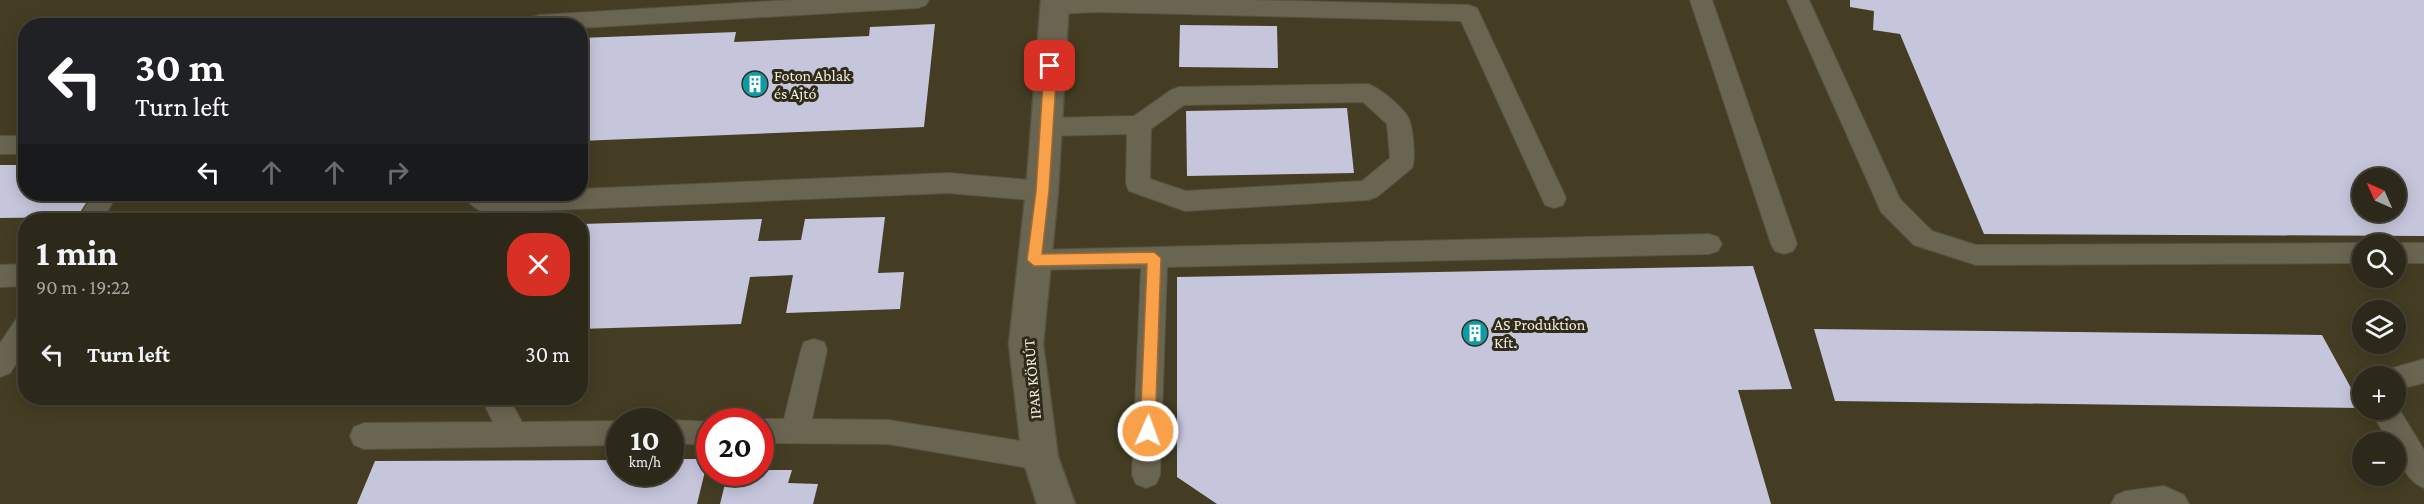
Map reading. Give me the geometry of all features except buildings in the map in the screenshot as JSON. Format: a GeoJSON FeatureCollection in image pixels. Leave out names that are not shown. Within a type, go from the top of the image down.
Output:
{"type":"FeatureCollection","features":[{"type":"Feature","properties":{"kind":"street","name":"IPAR KÖRÚT"},"geometry":{"type":"LineString","coordinates":[[1054,3],[1042,191],[1026,344],[1040,457],[1056,504]]}},
{"type":"Feature","properties":{"kind":"lane"},"geometry":{"type":"LineString","coordinates":[[588,20],[918,0]]}},
{"type":"Feature","properties":{"kind":"lane"},"geometry":{"type":"LineString","coordinates":[[1467,0],[1474,22]]}},
{"type":"Feature","properties":{"kind":"lane"},"geometry":{"type":"LineString","coordinates":[[1701,0],[1784,244]]}},
{"type":"Feature","properties":{"kind":"lane"},"geometry":{"type":"LineString","coordinates":[[1798,0],[1890,205],[1923,238],[1976,255],[2352,253]]}},
{"type":"Feature","properties":{"kind":"lane"},"geometry":{"type":"LineString","coordinates":[[1054,3],[1352,5],[1469,13],[1554,198]]}},
{"type":"Feature","properties":{"kind":"lane"},"geometry":{"type":"LineString","coordinates":[[1047,127],[1139,125],[1179,96],[1368,93],[1398,122],[1403,161],[1368,190],[1185,201],[1138,184],[1139,125]]}},
{"type":"Feature","properties":{"kind":"lane"},"geometry":{"type":"LineString","coordinates":[[0,145],[18,146]]}},
{"type":"Feature","properties":{"kind":"lane"},"geometry":{"type":"LineString","coordinates":[[588,199],[948,183],[1042,191]]}},
{"type":"Feature","properties":{"kind":"lane"},"geometry":{"type":"LineString","coordinates":[[484,201],[486,203],[532,201]]}},
{"type":"Feature","properties":{"kind":"lane"},"geometry":{"type":"LineString","coordinates":[[1034,260],[1709,244]]}},
{"type":"Feature","properties":{"kind":"lane"},"geometry":{"type":"LineString","coordinates":[[2406,253],[2424,253]]}},
{"type":"Feature","properties":{"kind":"lane"},"geometry":{"type":"LineString","coordinates":[[1146,475],[1154,258]]}},
{"type":"Feature","properties":{"kind":"lane"},"geometry":{"type":"LineString","coordinates":[[0,276],[18,275]]}},
{"type":"Feature","properties":{"kind":"lane"},"geometry":{"type":"LineString","coordinates":[[0,365],[18,338]]}},
{"type":"Feature","properties":{"kind":"lane"},"geometry":{"type":"LineString","coordinates":[[795,431],[814,350]]}},
{"type":"Feature","properties":{"kind":"lane"},"geometry":{"type":"LineString","coordinates":[[2406,376],[2424,371]]}},
{"type":"Feature","properties":{"kind":"lane"},"geometry":{"type":"LineString","coordinates":[[499,405],[514,435]]}},
{"type":"Feature","properties":{"kind":"lane"},"geometry":{"type":"LineString","coordinates":[[2390,420],[2424,475]]}},
{"type":"Feature","properties":{"kind":"lane"},"geometry":{"type":"LineString","coordinates":[[774,431],[888,432],[1040,457]]}},
{"type":"Feature","properties":{"kind":"lane"},"geometry":{"type":"LineString","coordinates":[[364,436],[606,433]]}},
{"type":"Feature","properties":{"kind":"lane"},"geometry":{"type":"LineString","coordinates":[[2126,504],[2164,499],[2174,504]]}},
{"type":"Feature","properties":{"kind":"shaded area"},"geometry":{"type":"Polygon","coordinates":[[[0,0],[2424,0],[2424,504],[0,504],[0,0]]]}},
{"type":"Feature","properties":{"kind":"place","name":"Foton Ablak és Ajtó"},"geometry":{"type":"Point","coordinates":[755,84]}},
{"type":"Feature","properties":{"kind":"place","name":"AS Produktion Kft."},"geometry":{"type":"Point","coordinates":[1475,333]}},
{"type":"Feature","properties":{"kind":"route"},"geometry":{"type":"LineString","coordinates":[[1050,66],[1042,191],[1034,260],[1154,258],[1148,431]]}}]}
